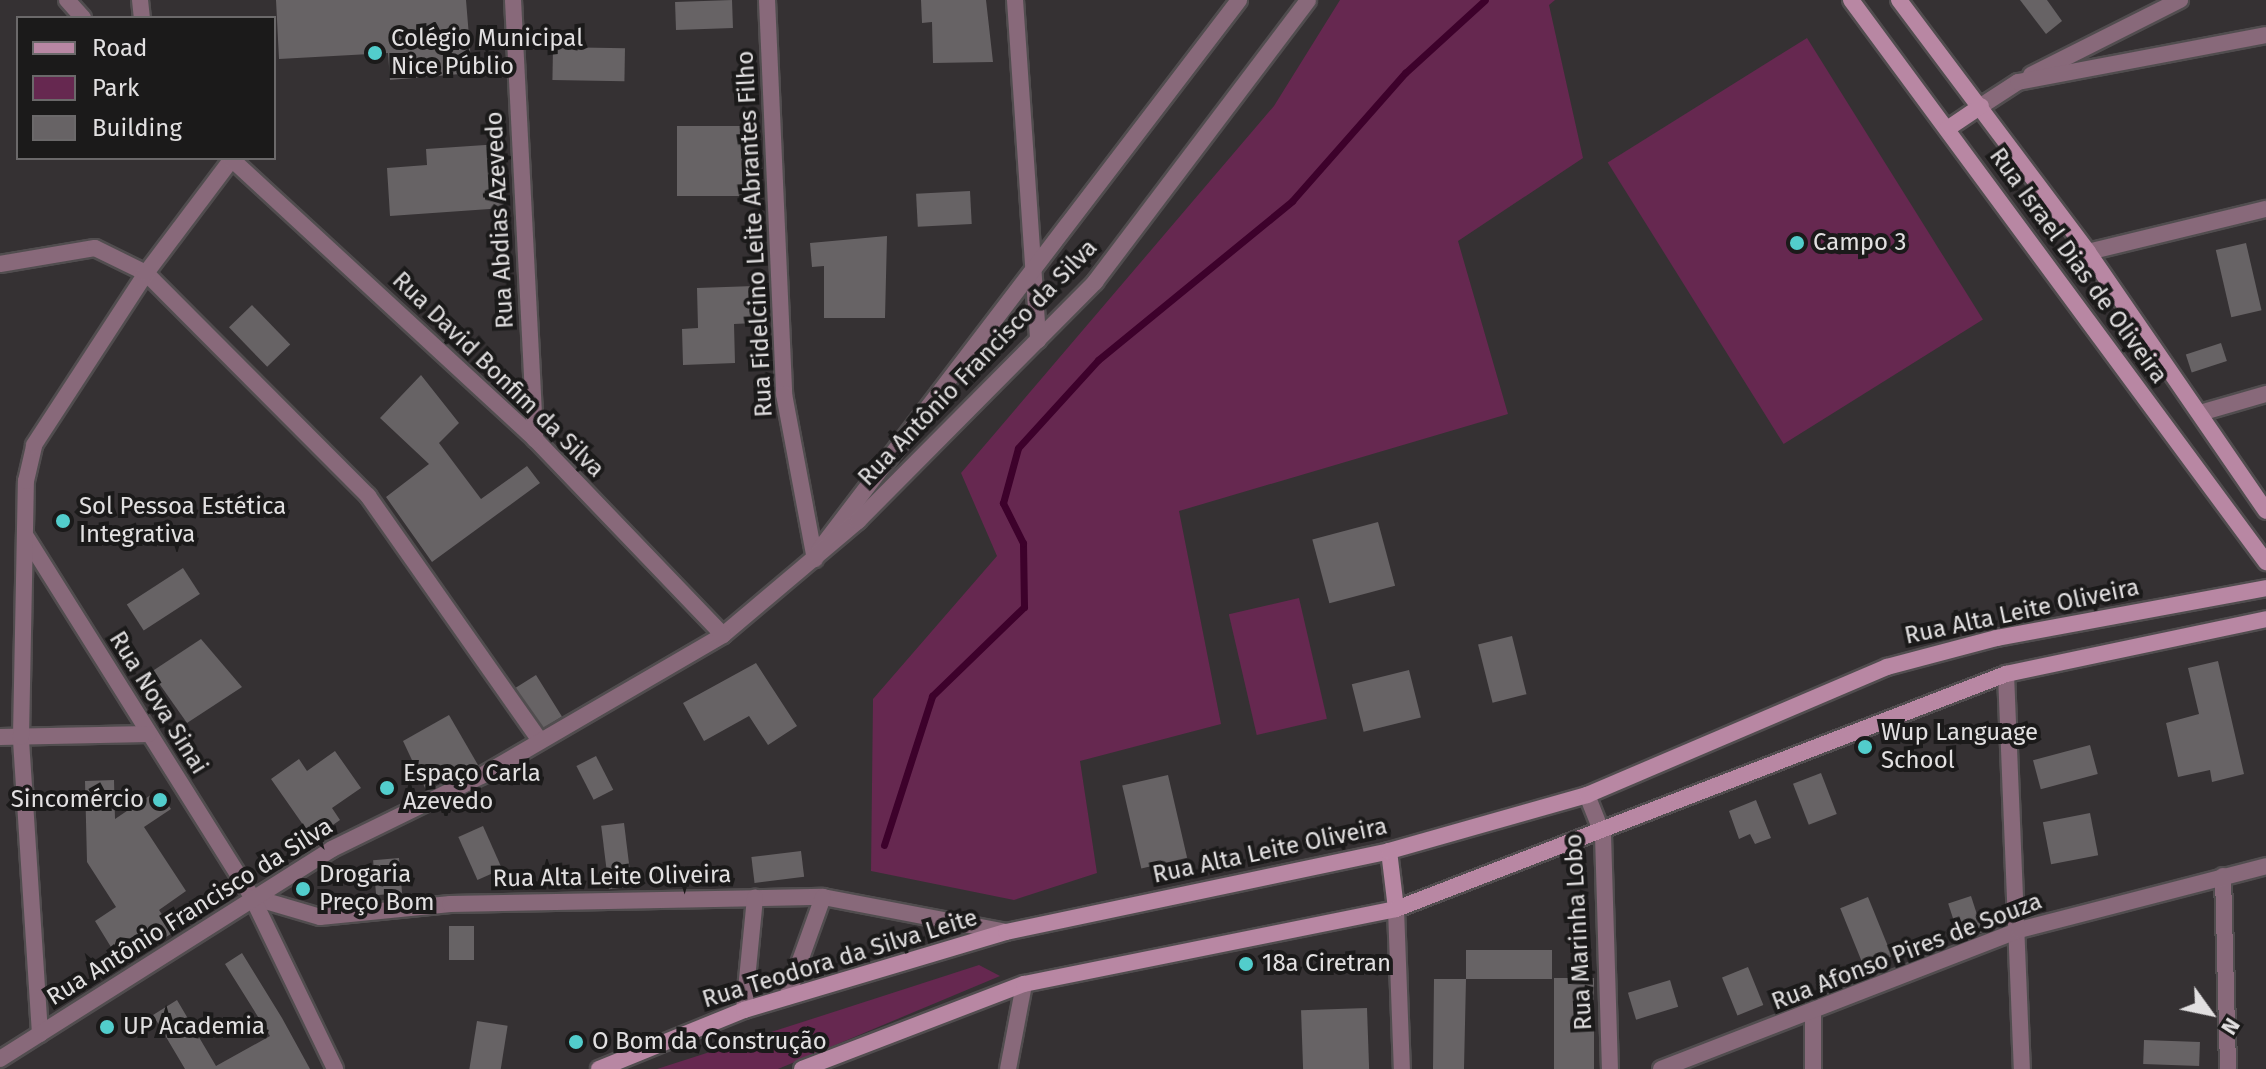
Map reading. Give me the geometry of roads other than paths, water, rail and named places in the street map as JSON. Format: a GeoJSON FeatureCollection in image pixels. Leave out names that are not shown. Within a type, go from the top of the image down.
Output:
{"type":"FeatureCollection","features":[{"type":"Feature","properties":{"kind":"main road","name":"Rua Israel Dias de Oliveira"},"geometry":{"type":"LineString","coordinates":[[1851,0],[2266,562]]}},
{"type":"Feature","properties":{"kind":"main road","name":"Rua Israel Dias de Oliveira"},"geometry":{"type":"LineString","coordinates":[[1899,0],[2088,252],[2266,511]]}},
{"type":"Feature","properties":{"kind":"main road"},"geometry":{"type":"LineString","coordinates":[[1947,129],[1981,106]]}},
{"type":"Feature","properties":{"kind":"main road","name":"Rua Alta Leite Oliveira"},"geometry":{"type":"LineString","coordinates":[[1006,932],[1389,851],[1587,795],[1887,667],[1997,638],[2266,588]]}},
{"type":"Feature","properties":{"kind":"main road"},"geometry":{"type":"LineString","coordinates":[[802,1069],[1024,984],[1396,909],[1603,835],[2006,674],[2266,619]]}},
{"type":"Feature","properties":{"kind":"main road"},"geometry":{"type":"LineString","coordinates":[[1389,851],[1396,909]]}},
{"type":"Feature","properties":{"kind":"main road","name":"Rua Teodora da Silva Leite"},"geometry":{"type":"LineString","coordinates":[[602,1069],[744,1010],[1006,932]]}},
{"type":"Feature","properties":{"kind":"street"},"geometry":{"type":"LineString","coordinates":[[67,0],[81,16]]}},
{"type":"Feature","properties":{"kind":"street","name":"Rua Abdias Azevedo"},"geometry":{"type":"LineString","coordinates":[[513,0],[535,439]]}},
{"type":"Feature","properties":{"kind":"street","name":"Rua Fidelcino Leite Abrantes Filho"},"geometry":{"type":"LineString","coordinates":[[767,0],[784,394],[815,559]]}},
{"type":"Feature","properties":{"kind":"street"},"geometry":{"type":"LineString","coordinates":[[1015,0],[1030,278],[1038,340]]}},
{"type":"Feature","properties":{"kind":"street","name":"Rua Antônio Francisco da Silva"},"geometry":{"type":"LineString","coordinates":[[815,559],[827,534],[1030,278],[1239,0]]}},
{"type":"Feature","properties":{"kind":"street","name":"Rua Antônio Francisco da Silva"},"geometry":{"type":"LineString","coordinates":[[0,1059],[252,897],[540,741],[723,635],[815,559],[1095,282],[1308,0]]}},
{"type":"Feature","properties":{"kind":"street"},"geometry":{"type":"LineString","coordinates":[[1981,106],[2018,82],[2180,0]]}},
{"type":"Feature","properties":{"kind":"street"},"geometry":{"type":"LineString","coordinates":[[2018,82],[2266,35]]}},
{"type":"Feature","properties":{"kind":"street"},"geometry":{"type":"LineString","coordinates":[[40,1034],[21,737],[25,535],[34,445],[146,273],[231,160]]}},
{"type":"Feature","properties":{"kind":"street","name":"Rua David Bonfim da Silva"},"geometry":{"type":"LineString","coordinates":[[234,160],[535,439],[723,635]]}},
{"type":"Feature","properties":{"kind":"street"},"geometry":{"type":"LineString","coordinates":[[2088,252],[2266,209]]}},
{"type":"Feature","properties":{"kind":"street"},"geometry":{"type":"LineString","coordinates":[[0,264],[95,248],[146,273],[368,496],[540,741]]}},
{"type":"Feature","properties":{"kind":"street"},"geometry":{"type":"LineString","coordinates":[[2200,413],[2266,394]]}},
{"type":"Feature","properties":{"kind":"street","name":"Rua Nova Sinai"},"geometry":{"type":"LineString","coordinates":[[25,535],[252,897],[335,1069]]}},
{"type":"Feature","properties":{"kind":"street"},"geometry":{"type":"LineString","coordinates":[[2006,674],[2019,930],[2022,1069]]}},
{"type":"Feature","properties":{"kind":"street"},"geometry":{"type":"LineString","coordinates":[[0,737],[149,734]]}},
{"type":"Feature","properties":{"kind":"street","name":"Rua Marinha Lobo"},"geometry":{"type":"LineString","coordinates":[[1587,795],[1603,835],[1610,1069]]}},
{"type":"Feature","properties":{"kind":"street","name":"Rua Afonso Pires de Souza"},"geometry":{"type":"LineString","coordinates":[[1661,1069],[1813,1014],[2019,930],[2266,866]]}},
{"type":"Feature","properties":{"kind":"street"},"geometry":{"type":"LineString","coordinates":[[2223,876],[2228,1069]]}},
{"type":"Feature","properties":{"kind":"street","name":"Rua Alta Leite Oliveira"},"geometry":{"type":"LineString","coordinates":[[252,897],[320,917],[450,904],[823,897],[1006,932]]}},
{"type":"Feature","properties":{"kind":"street"},"geometry":{"type":"LineString","coordinates":[[787,997],[823,897]]}},
{"type":"Feature","properties":{"kind":"street"},"geometry":{"type":"LineString","coordinates":[[744,1010],[755,898]]}},
{"type":"Feature","properties":{"kind":"street"},"geometry":{"type":"LineString","coordinates":[[1396,909],[1402,1069]]}},
{"type":"Feature","properties":{"kind":"street"},"geometry":{"type":"LineString","coordinates":[[1008,1069],[1024,984]]}},
{"type":"Feature","properties":{"kind":"street"},"geometry":{"type":"LineString","coordinates":[[1813,1014],[1813,1069]]}},
{"type":"Feature","properties":{"kind":"waterway"},"geometry":{"type":"LineString","coordinates":[[884,845],[932,696],[1024,607],[1023,543],[1003,503],[1018,448],[1098,360],[1292,201],[1405,73],[1485,0]]}},
{"type":"Feature","properties":{"kind":"place","name":"Colégio Municipal Nice Públio"},"geometry":{"type":"Point","coordinates":[375,53]}},
{"type":"Feature","properties":{"kind":"place","name":"Campo 3"},"geometry":{"type":"Point","coordinates":[1797,243]}},
{"type":"Feature","properties":{"kind":"place","name":"Sol Pessoa Estética Integrativa"},"geometry":{"type":"Point","coordinates":[63,521]}},
{"type":"Feature","properties":{"kind":"place","name":"Wup Language School"},"geometry":{"type":"Point","coordinates":[1865,747]}},
{"type":"Feature","properties":{"kind":"place","name":"Espaço Carla Azevedo"},"geometry":{"type":"Point","coordinates":[387,788]}},
{"type":"Feature","properties":{"kind":"place","name":"Sincomércio"},"geometry":{"type":"Point","coordinates":[160,800]}},
{"type":"Feature","properties":{"kind":"place","name":"Drogaria Preço Bom"},"geometry":{"type":"Point","coordinates":[303,889]}},
{"type":"Feature","properties":{"kind":"place","name":"18a Ciretran"},"geometry":{"type":"Point","coordinates":[1246,964]}},
{"type":"Feature","properties":{"kind":"place","name":"UP Academia"},"geometry":{"type":"Point","coordinates":[107,1027]}},
{"type":"Feature","properties":{"kind":"place","name":"O Bom da Construção"},"geometry":{"type":"Point","coordinates":[576,1042]}}]}
